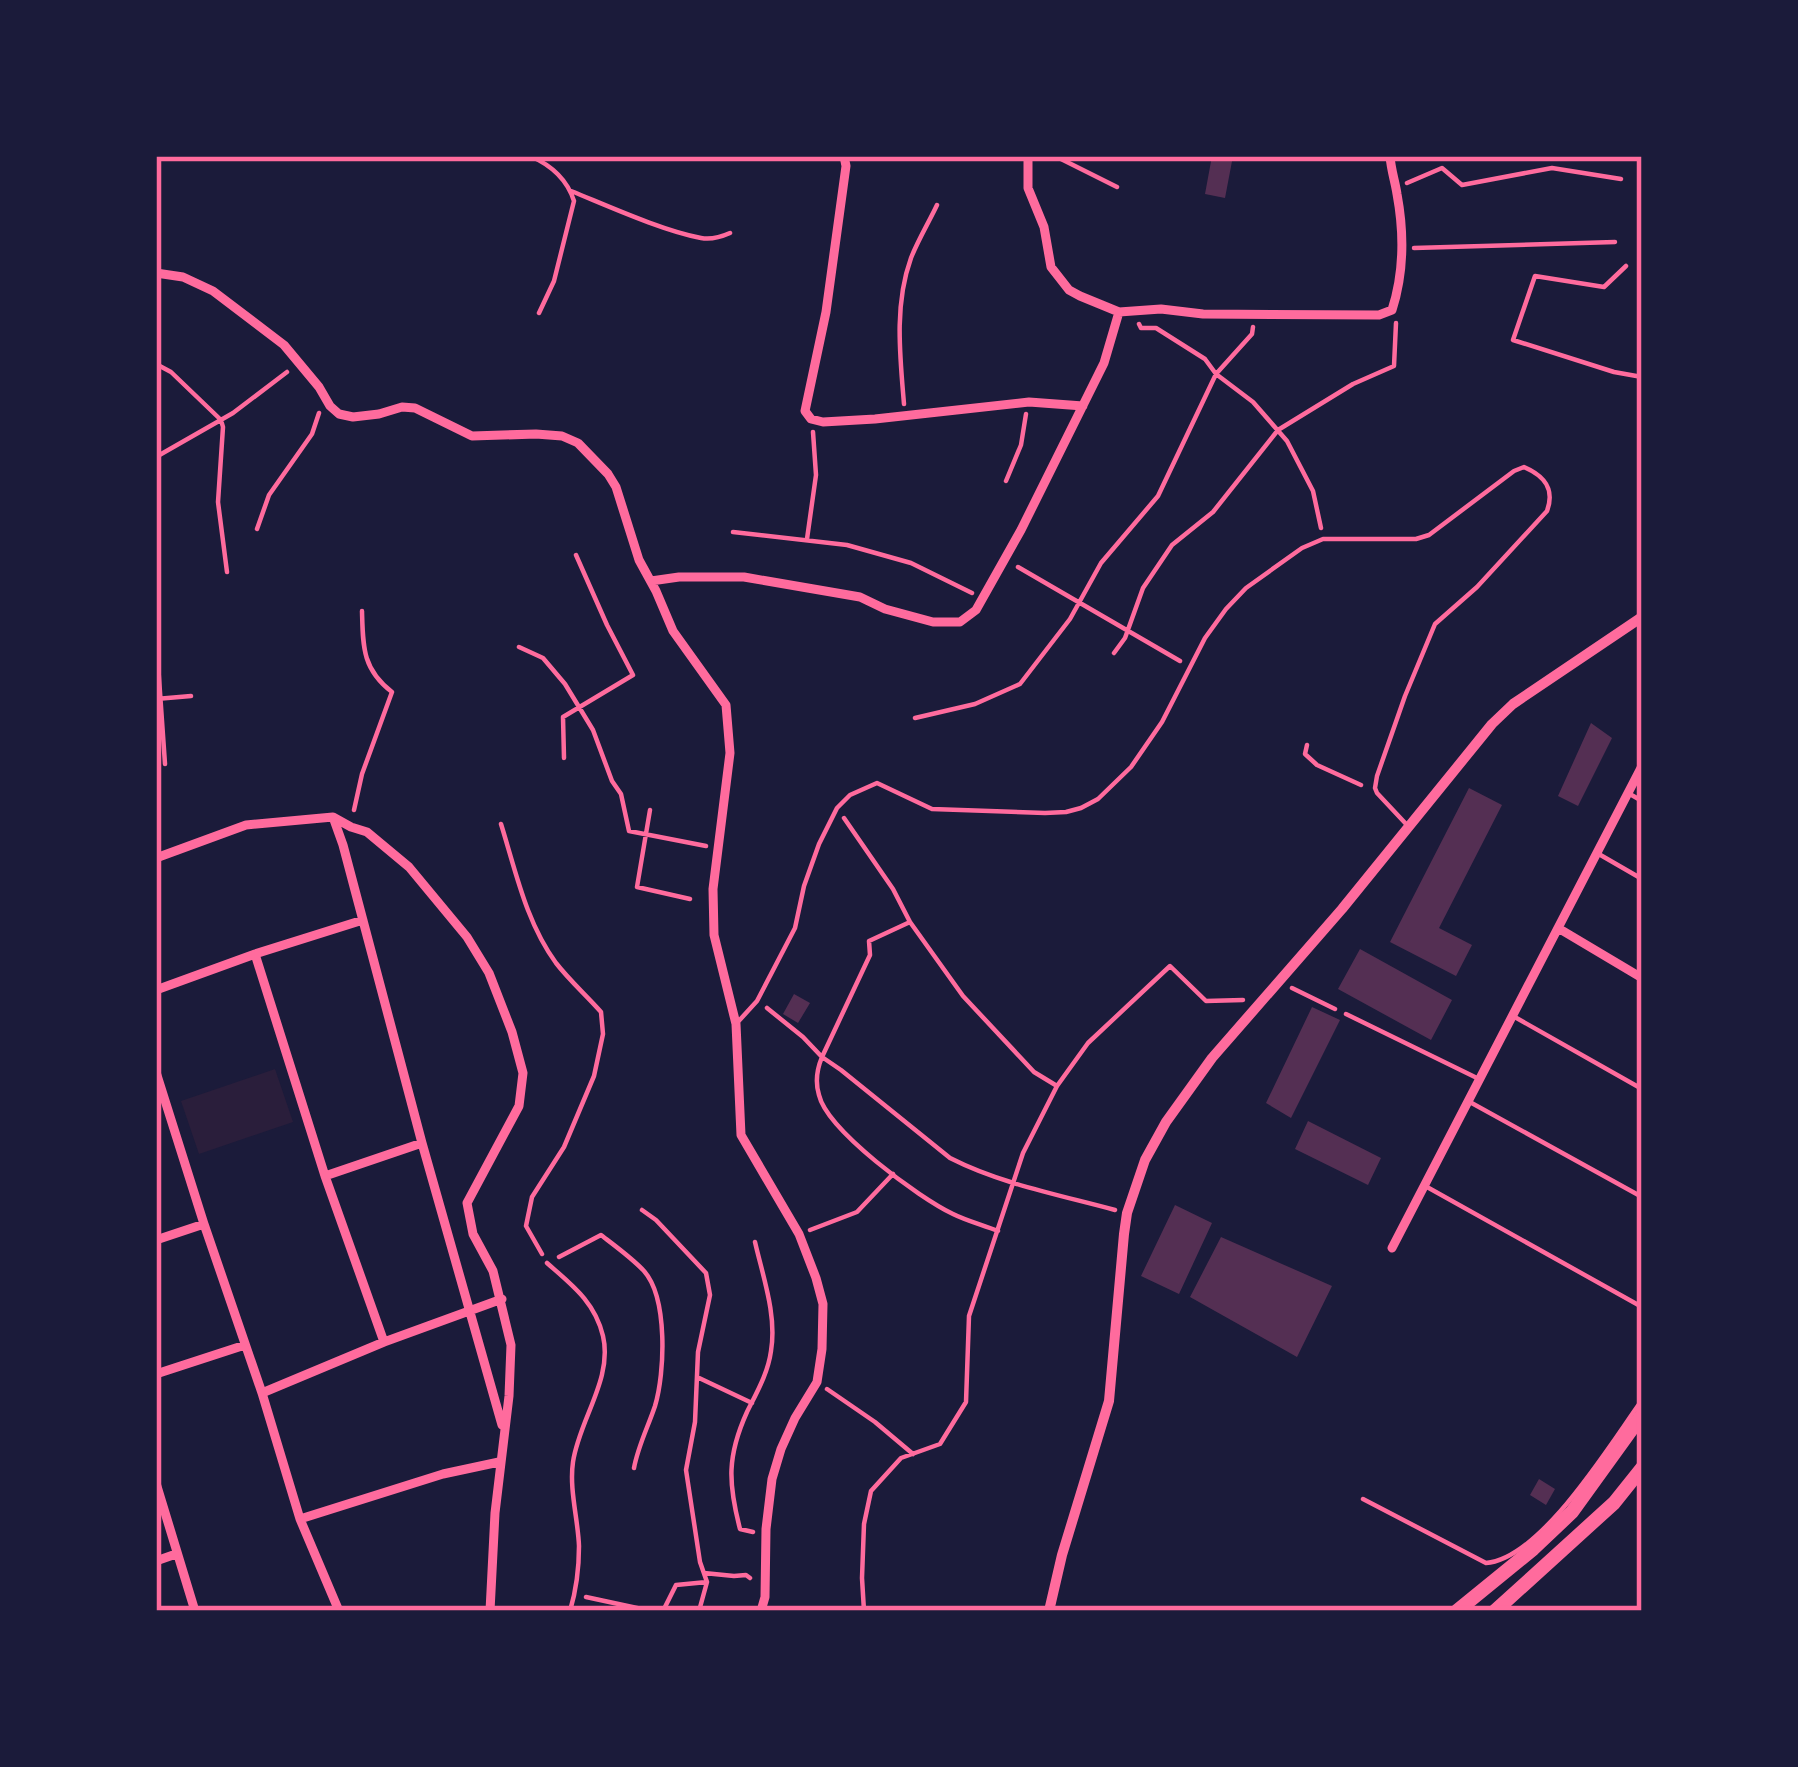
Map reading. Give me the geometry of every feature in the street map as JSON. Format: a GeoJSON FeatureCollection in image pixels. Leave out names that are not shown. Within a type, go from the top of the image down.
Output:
{"type":"FeatureCollection","features":[{"type":"Feature","properties":{"kind":"main road"},"geometry":{"type":"LineString","coordinates":[[1456,1611],[1572,1512],[1642,1415]]}},
{"type":"Feature","properties":{"kind":"main road"},"geometry":{"type":"LineString","coordinates":[[1495,1611],[1614,1503],[1642,1468]]}},
{"type":"Feature","properties":{"kind":"street"},"geometry":{"type":"LineString","coordinates":[[844,156],[826,312],[805,410],[812,418],[823,422],[1029,403],[1084,406]]}},
{"type":"Feature","properties":{"kind":"street"},"geometry":{"type":"LineString","coordinates":[[1028,156],[1028,188],[1044,227],[1051,267],[1069,290],[1119,312],[1378,315],[1392,310],[1402,248],[1390,156]]}},
{"type":"Feature","properties":{"kind":"street"},"geometry":{"type":"LineString","coordinates":[[156,273],[183,277],[213,291],[284,345],[339,414],[352,417],[415,408],[472,436],[536,434],[578,443],[616,487],[639,560],[673,631],[728,711],[730,753],[713,889],[714,935],[736,1024],[741,1135],[799,1234],[823,1304],[817,1382],[795,1418],[772,1479],[765,1597],[760,1611]]}},
{"type":"Feature","properties":{"kind":"street"},"geometry":{"type":"LineString","coordinates":[[651,580],[744,577],[860,597],[912,616],[960,622],[976,610],[1021,530],[1104,363],[1119,312]]}},
{"type":"Feature","properties":{"kind":"street"},"geometry":{"type":"LineString","coordinates":[[1049,1611],[1109,1401],[1127,1214],[1145,1160],[1166,1122],[1212,1058],[1342,909],[1492,724],[1513,704],[1639,622]]}},
{"type":"Feature","properties":{"kind":"street"},"geometry":{"type":"LineString","coordinates":[[1392,1248],[1642,766]]}},
{"type":"Feature","properties":{"kind":"street"},"geometry":{"type":"LineString","coordinates":[[333,817],[503,1430]]}},
{"type":"Feature","properties":{"kind":"street"},"geometry":{"type":"LineString","coordinates":[[156,858],[246,825],[333,817],[367,832],[409,867],[489,973],[523,1073],[519,1106],[467,1203],[472,1234],[494,1271],[511,1345],[490,1611]]}},
{"type":"Feature","properties":{"kind":"street"},"geometry":{"type":"LineString","coordinates":[[156,990],[363,920]]}},
{"type":"Feature","properties":{"kind":"street"},"geometry":{"type":"LineString","coordinates":[[1558,928],[1642,978]]}},
{"type":"Feature","properties":{"kind":"street"},"geometry":{"type":"LineString","coordinates":[[255,954],[325,1176],[384,1342]]}},
{"type":"Feature","properties":{"kind":"street"},"geometry":{"type":"LineString","coordinates":[[156,1072],[162,1110],[262,1393],[300,1519],[339,1611]]}},
{"type":"Feature","properties":{"kind":"street"},"geometry":{"type":"LineString","coordinates":[[325,1176],[422,1143]]}},
{"type":"Feature","properties":{"kind":"street"},"geometry":{"type":"LineString","coordinates":[[156,1240],[203,1224]]}},
{"type":"Feature","properties":{"kind":"street"},"geometry":{"type":"LineString","coordinates":[[262,1393],[502,1298]]}},
{"type":"Feature","properties":{"kind":"street"},"geometry":{"type":"LineString","coordinates":[[156,1374],[244,1346]]}},
{"type":"Feature","properties":{"kind":"street"},"geometry":{"type":"LineString","coordinates":[[300,1519],[443,1474],[499,1462]]}},
{"type":"Feature","properties":{"kind":"street"},"geometry":{"type":"LineString","coordinates":[[156,1483],[195,1611]]}},
{"type":"Feature","properties":{"kind":"street"},"geometry":{"type":"LineString","coordinates":[[156,1561],[176,1554]]}},
{"type":"Feature","properties":{"kind":"lane"},"geometry":{"type":"LineString","coordinates":[[736,1024],[757,1001],[795,928],[819,844],[837,808],[850,795],[877,783],[932,809],[1045,813],[1081,808],[1098,799],[1131,767],[1226,609],[1246,588],[1302,548],[1323,539],[1430,536],[1524,467],[1544,479],[1550,491],[1546,511],[1477,587],[1435,624],[1377,776],[1377,793],[1408,825]]}},
{"type":"Feature","properties":{"kind":"lane"},"geometry":{"type":"LineString","coordinates":[[1628,793],[1642,801]]}},
{"type":"Feature","properties":{"kind":"lane"},"geometry":{"type":"LineString","coordinates":[[1597,853],[1642,879]]}},
{"type":"Feature","properties":{"kind":"lane"},"geometry":{"type":"LineString","coordinates":[[1346,1014],[1479,1079]]}},
{"type":"Feature","properties":{"kind":"lane"},"geometry":{"type":"LineString","coordinates":[[1513,1016],[1642,1089]]}},
{"type":"Feature","properties":{"kind":"lane"},"geometry":{"type":"LineString","coordinates":[[1468,1101],[1642,1197]]}},
{"type":"Feature","properties":{"kind":"lane"},"geometry":{"type":"LineString","coordinates":[[1424,1185],[1642,1307]]}},
{"type":"Feature","properties":{"kind":"lane"},"geometry":{"type":"LineString","coordinates":[[547,1263],[590,1302],[605,1363],[578,1436],[572,1467],[579,1549],[570,1611]]}},
{"type":"Feature","properties":{"kind":"lane"},"geometry":{"type":"LineString","coordinates":[[1363,1499],[1486,1563],[1497,1562],[1532,1540],[1555,1518],[1642,1400]]}},
{"type":"Feature","properties":{"kind":"path"},"geometry":{"type":"LineString","coordinates":[[530,156],[556,170],[574,201],[554,281],[539,313]]}},
{"type":"Feature","properties":{"kind":"path"},"geometry":{"type":"LineString","coordinates":[[1055,156],[1117,187]]}},
{"type":"Feature","properties":{"kind":"path"},"geometry":{"type":"LineString","coordinates":[[1397,188],[1442,168],[1462,185],[1552,168],[1621,179]]}},
{"type":"Feature","properties":{"kind":"path"},"geometry":{"type":"LineString","coordinates":[[571,191],[701,238],[730,233]]}},
{"type":"Feature","properties":{"kind":"path"},"geometry":{"type":"LineString","coordinates":[[905,416],[898,338],[904,290],[911,259],[937,205]]}},
{"type":"Feature","properties":{"kind":"path"},"geometry":{"type":"LineString","coordinates":[[1402,248],[1616,242]]}},
{"type":"Feature","properties":{"kind":"path"},"geometry":{"type":"LineString","coordinates":[[1626,266],[1604,286],[1534,276],[1513,340],[1642,377]]}},
{"type":"Feature","properties":{"kind":"path"},"geometry":{"type":"LineString","coordinates":[[1114,653],[1144,588],[1172,545],[1213,512],[1278,430],[1353,384],[1394,366],[1392,310]]}},
{"type":"Feature","properties":{"kind":"path"},"geometry":{"type":"LineString","coordinates":[[1136,311],[1141,328],[1156,328],[1205,359],[1278,430],[1313,491],[1323,539]]}},
{"type":"Feature","properties":{"kind":"path"},"geometry":{"type":"LineString","coordinates":[[915,718],[975,704],[1020,684],[1081,602],[1101,563],[1158,496],[1216,374],[1252,334],[1256,313]]}},
{"type":"Feature","properties":{"kind":"path"},"geometry":{"type":"LineString","coordinates":[[156,457],[221,420],[298,362]]}},
{"type":"Feature","properties":{"kind":"path"},"geometry":{"type":"LineString","coordinates":[[156,364],[171,371],[221,420],[218,502],[226,572]]}},
{"type":"Feature","properties":{"kind":"path"},"geometry":{"type":"LineString","coordinates":[[257,529],[269,495],[311,434],[325,396]]}},
{"type":"Feature","properties":{"kind":"path"},"geometry":{"type":"LineString","coordinates":[[1006,482],[1021,445],[1029,403]]}},
{"type":"Feature","properties":{"kind":"path"},"geometry":{"type":"LineString","coordinates":[[807,539],[816,475],[812,418]]}},
{"type":"Feature","properties":{"kind":"path"},"geometry":{"type":"LineString","coordinates":[[734,532],[847,545],[911,563],[982,599]]}},
{"type":"Feature","properties":{"kind":"path"},"geometry":{"type":"LineString","coordinates":[[564,758],[563,717],[633,675],[576,554]]}},
{"type":"Feature","properties":{"kind":"path"},"geometry":{"type":"LineString","coordinates":[[1003,558],[1190,667]]}},
{"type":"Feature","properties":{"kind":"path"},"geometry":{"type":"LineString","coordinates":[[351,827],[362,774],[392,692],[369,669],[362,611]]}},
{"type":"Feature","properties":{"kind":"path"},"geometry":{"type":"LineString","coordinates":[[156,635],[165,764]]}},
{"type":"Feature","properties":{"kind":"path"},"geometry":{"type":"LineString","coordinates":[[519,647],[543,658],[566,684],[621,794],[629,831],[718,849]]}},
{"type":"Feature","properties":{"kind":"path"},"geometry":{"type":"LineString","coordinates":[[159,699],[191,696]]}},
{"type":"Feature","properties":{"kind":"path"},"geometry":{"type":"LineString","coordinates":[[1306,746],[1305,754],[1317,765],[1377,793]]}},
{"type":"Feature","properties":{"kind":"path"},"geometry":{"type":"LineString","coordinates":[[837,808],[963,996],[1034,1072],[1058,1086]]}},
{"type":"Feature","properties":{"kind":"path"},"geometry":{"type":"LineString","coordinates":[[650,810],[637,887],[690,899]]}},
{"type":"Feature","properties":{"kind":"path"},"geometry":{"type":"LineString","coordinates":[[501,824],[533,926],[572,983],[602,1012],[603,1034],[594,1076],[564,1147],[532,1197],[526,1226],[547,1263],[602,1234],[645,1273],[658,1293],[662,1323],[657,1401],[634,1468]]}},
{"type":"Feature","properties":{"kind":"path"},"geometry":{"type":"LineString","coordinates":[[910,922],[869,941],[870,955],[816,1071],[819,1095],[824,1108],[858,1144],[918,1193],[952,1214],[998,1231]]}},
{"type":"Feature","properties":{"kind":"path"},"geometry":{"type":"LineString","coordinates":[[864,1611],[864,1524],[871,1491],[902,1458],[940,1444],[966,1402],[969,1316],[1012,1181],[1058,1086],[1088,1043],[1170,966],[1206,1001],[1261,999]]}},
{"type":"Feature","properties":{"kind":"path"},"geometry":{"type":"LineString","coordinates":[[1277,981],[1346,1014]]}},
{"type":"Feature","properties":{"kind":"path"},"geometry":{"type":"LineString","coordinates":[[757,1001],[950,1158],[1127,1214]]}},
{"type":"Feature","properties":{"kind":"path"},"geometry":{"type":"LineString","coordinates":[[799,1234],[857,1212],[893,1174]]}},
{"type":"Feature","properties":{"kind":"path"},"geometry":{"type":"LineString","coordinates":[[641,1210],[706,1273],[710,1294],[698,1352],[686,1470],[707,1582],[699,1611]]}},
{"type":"Feature","properties":{"kind":"path"},"geometry":{"type":"LineString","coordinates":[[740,1529],[729,1488],[730,1465],[767,1370],[774,1329],[755,1241]]}},
{"type":"Feature","properties":{"kind":"path"},"geometry":{"type":"LineString","coordinates":[[696,1377],[752,1403]]}},
{"type":"Feature","properties":{"kind":"path"},"geometry":{"type":"LineString","coordinates":[[817,1382],[913,1454]]}},
{"type":"Feature","properties":{"kind":"path"},"geometry":{"type":"LineString","coordinates":[[704,1573],[746,1575],[755,1583]]}},
{"type":"Feature","properties":{"kind":"path"},"geometry":{"type":"LineString","coordinates":[[663,1611],[676,1585],[707,1582]]}},
{"type":"Feature","properties":{"kind":"path"},"geometry":{"type":"LineString","coordinates":[[575,1595],[651,1611]]}},
{"type":"Feature","properties":{"kind":"shaded area"},"geometry":{"type":"Polygon","coordinates":[[[275,1069],[293,1122],[199,1154],[181,1101],[275,1069]]]}},
{"type":"Feature","properties":{"kind":"building"},"geometry":{"type":"Polygon","coordinates":[[[1212,156],[1233,156],[1225,198],[1205,194],[1212,156]]]}},
{"type":"Feature","properties":{"kind":"building"},"geometry":{"type":"Polygon","coordinates":[[[1591,723],[1612,738],[1578,806],[1558,796],[1591,723]]]}},
{"type":"Feature","properties":{"kind":"building"},"geometry":{"type":"Polygon","coordinates":[[[1469,788],[1502,805],[1439,928],[1472,945],[1456,976],[1390,942],[1469,788]]]}},
{"type":"Feature","properties":{"kind":"building"},"geometry":{"type":"Polygon","coordinates":[[[1360,949],[1452,1000],[1431,1040],[1338,989],[1360,949]]]}},
{"type":"Feature","properties":{"kind":"building"},"geometry":{"type":"Polygon","coordinates":[[[794,994],[810,1003],[798,1023],[783,1014],[794,994]]]}},
{"type":"Feature","properties":{"kind":"building"},"geometry":{"type":"Polygon","coordinates":[[[1312,1007],[1340,1020],[1291,1118],[1266,1103],[1312,1007]]]}},
{"type":"Feature","properties":{"kind":"building"},"geometry":{"type":"Polygon","coordinates":[[[1308,1121],[1381,1158],[1368,1185],[1295,1149],[1308,1121]]]}},
{"type":"Feature","properties":{"kind":"building"},"geometry":{"type":"Polygon","coordinates":[[[1175,1205],[1212,1223],[1179,1294],[1141,1276],[1175,1205]]]}},
{"type":"Feature","properties":{"kind":"building"},"geometry":{"type":"Polygon","coordinates":[[[1221,1237],[1332,1286],[1297,1357],[1190,1297],[1221,1237]]]}},
{"type":"Feature","properties":{"kind":"building"},"geometry":{"type":"Polygon","coordinates":[[[1539,1479],[1555,1489],[1546,1505],[1530,1495],[1539,1479]]]}}]}
